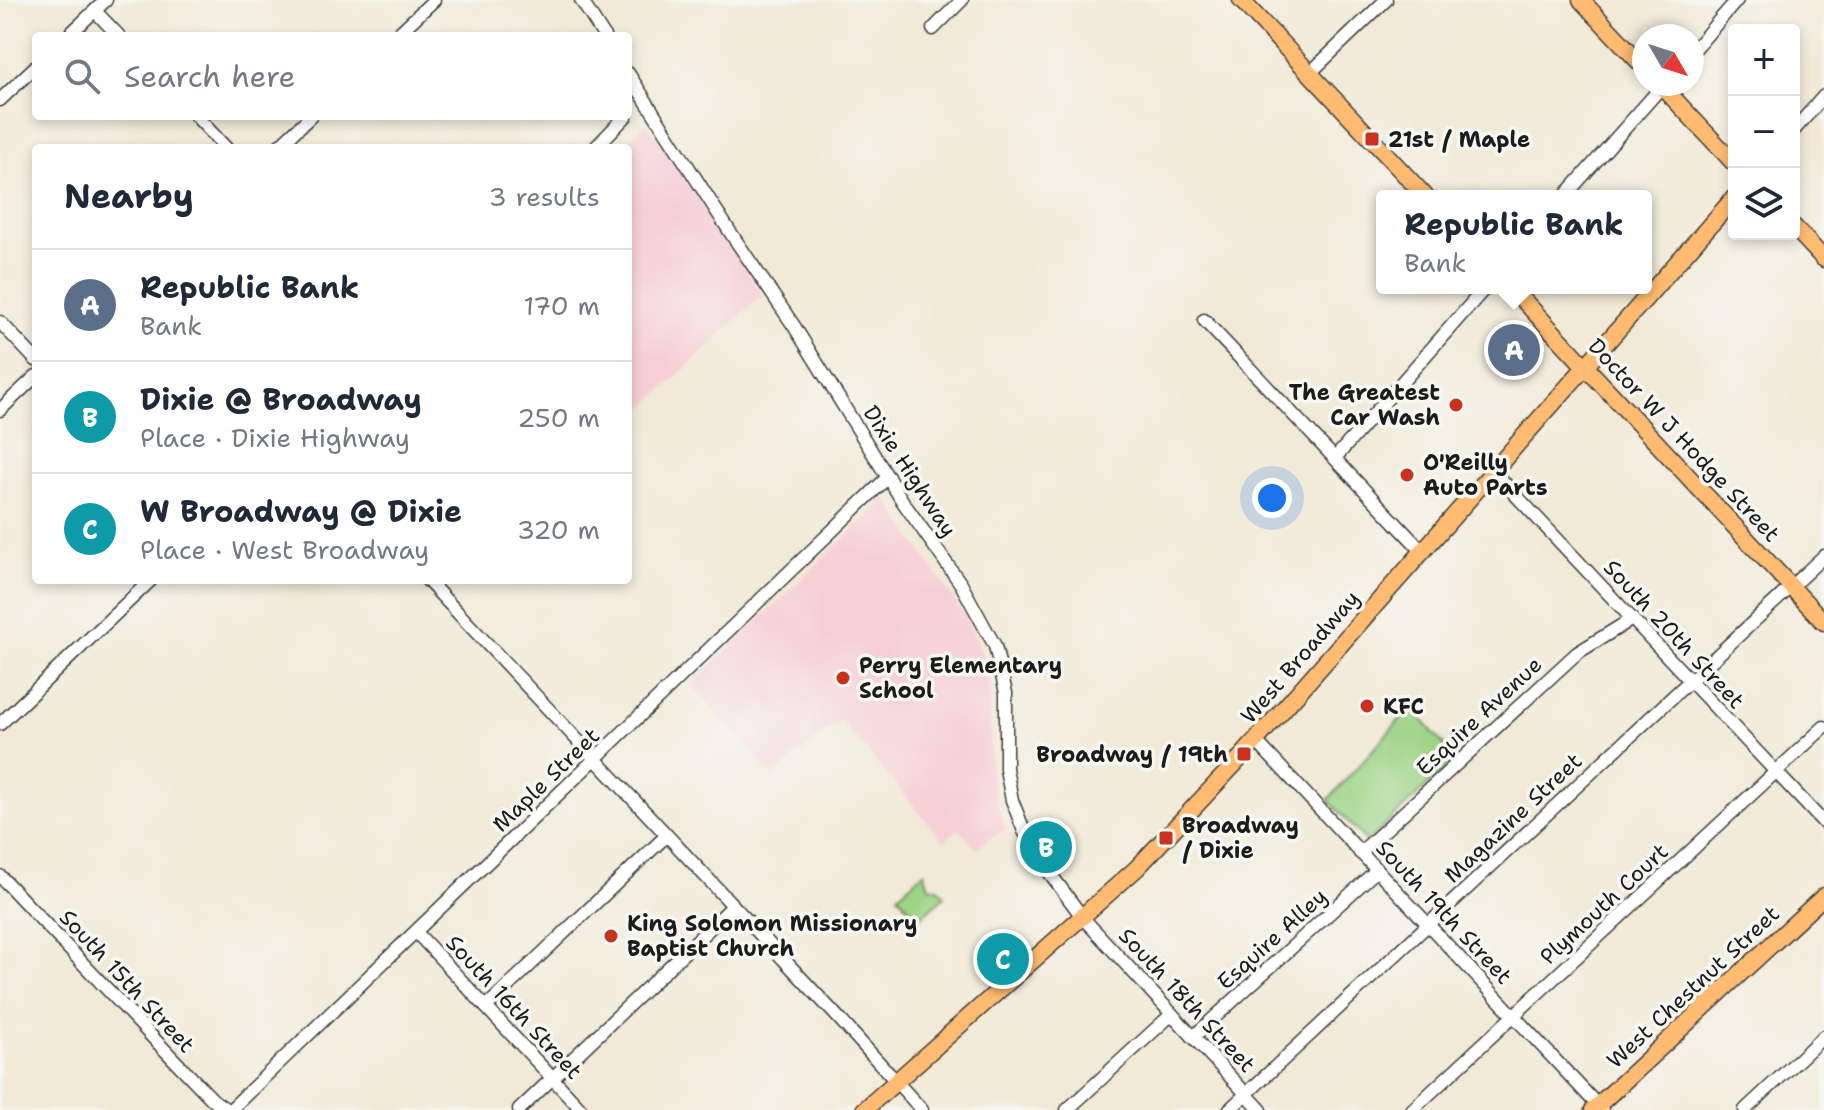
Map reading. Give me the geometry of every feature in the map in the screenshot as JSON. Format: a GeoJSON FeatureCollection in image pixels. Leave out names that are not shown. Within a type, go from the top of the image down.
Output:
{"type":"FeatureCollection","features":[{"type":"Feature","properties":{"kind":"main road"},"geometry":{"type":"LineString","coordinates":[[1241,0],[1419,190]]}},
{"type":"Feature","properties":{"kind":"main road"},"geometry":{"type":"LineString","coordinates":[[1581,0],[1632,54]]}},
{"type":"Feature","properties":{"kind":"main road"},"geometry":{"type":"LineString","coordinates":[[1672,96],[1728,156]]}},
{"type":"Feature","properties":{"kind":"main road","name":"West Broadway"},"geometry":{"type":"LineString","coordinates":[[1652,291],[1728,205]]}},
{"type":"Feature","properties":{"kind":"main road"},"geometry":{"type":"LineString","coordinates":[[1800,233],[1824,259]]}},
{"type":"Feature","properties":{"kind":"main road","name":"Doctor W J Hodge Street"},"geometry":{"type":"LineString","coordinates":[[1518,294],[1824,622]]}},
{"type":"Feature","properties":{"kind":"main road","name":"West Broadway"},"geometry":{"type":"LineString","coordinates":[[864,1110],[1083,918],[1166,838],[1256,741],[1649,294]]}},
{"type":"Feature","properties":{"kind":"main road","name":"West Chestnut Street"},"geometry":{"type":"LineString","coordinates":[[1598,1108],[1824,896]]}},
{"type":"Feature","properties":{"kind":"street"},"geometry":{"type":"LineString","coordinates":[[72,32],[106,0]]}},
{"type":"Feature","properties":{"kind":"street"},"geometry":{"type":"LineString","coordinates":[[400,32],[434,0]]}},
{"type":"Feature","properties":{"kind":"street"},"geometry":{"type":"LineString","coordinates":[[581,0],[601,32]]}},
{"type":"Feature","properties":{"kind":"street"},"geometry":{"type":"LineString","coordinates":[[933,29],[962,0]]}},
{"type":"Feature","properties":{"kind":"street"},"geometry":{"type":"LineString","coordinates":[[1310,73],[1386,0]]}},
{"type":"Feature","properties":{"kind":"street"},"geometry":{"type":"LineString","coordinates":[[1704,38],[1737,0]]}},
{"type":"Feature","properties":{"kind":"street"},"geometry":{"type":"LineString","coordinates":[[95,11],[115,32]]}},
{"type":"Feature","properties":{"kind":"street"},"geometry":{"type":"LineString","coordinates":[[0,100],[32,70]]}},
{"type":"Feature","properties":{"kind":"street","name":"Dixie Highway"},"geometry":{"type":"LineString","coordinates":[[632,79],[794,326],[888,477],[961,584],[995,646],[1006,693],[1006,769],[1012,800],[1038,857],[1083,918]]}},
{"type":"Feature","properties":{"kind":"street"},"geometry":{"type":"LineString","coordinates":[[1570,190],[1652,96]]}},
{"type":"Feature","properties":{"kind":"street"},"geometry":{"type":"LineString","coordinates":[[1800,123],[1824,96]]}},
{"type":"Feature","properties":{"kind":"street"},"geometry":{"type":"LineString","coordinates":[[632,110],[644,98]]}},
{"type":"Feature","properties":{"kind":"street"},"geometry":{"type":"LineString","coordinates":[[200,120],[222,144]]}},
{"type":"Feature","properties":{"kind":"street"},"geometry":{"type":"LineString","coordinates":[[281,144],[307,120]]}},
{"type":"Feature","properties":{"kind":"street"},"geometry":{"type":"LineString","coordinates":[[599,144],[622,120]]}},
{"type":"Feature","properties":{"kind":"street"},"geometry":{"type":"LineString","coordinates":[[1335,458],[1480,294]]}},
{"type":"Feature","properties":{"kind":"street"},"geometry":{"type":"LineString","coordinates":[[1204,320],[1423,552]]}},
{"type":"Feature","properties":{"kind":"street"},"geometry":{"type":"LineString","coordinates":[[0,322],[32,356]]}},
{"type":"Feature","properties":{"kind":"street"},"geometry":{"type":"LineString","coordinates":[[0,410],[32,380]]}},
{"type":"Feature","properties":{"kind":"street","name":"South 20th Street"},"geometry":{"type":"LineString","coordinates":[[1494,472],[1824,823]]}},
{"type":"Feature","properties":{"kind":"street","name":"Maple Street"},"geometry":{"type":"LineString","coordinates":[[229,1110],[888,477]]}},
{"type":"Feature","properties":{"kind":"street","name":"Magazine Street"},"geometry":{"type":"LineString","coordinates":[[1229,1110],[1824,556]]}},
{"type":"Feature","properties":{"kind":"street"},"geometry":{"type":"LineString","coordinates":[[0,724],[147,584]]}},
{"type":"Feature","properties":{"kind":"street"},"geometry":{"type":"LineString","coordinates":[[431,584],[922,1110]]}},
{"type":"Feature","properties":{"kind":"street","name":"Esquire Avenue"},"geometry":{"type":"LineString","coordinates":[[1360,853],[1577,653],[1632,619]]}},
{"type":"Feature","properties":{"kind":"street","name":"Plymouth Court"},"geometry":{"type":"LineString","coordinates":[[1412,1110],[1824,727]]}},
{"type":"Feature","properties":{"kind":"street","name":"South 19th Street"},"geometry":{"type":"LineString","coordinates":[[1256,741],[1598,1108]]}},
{"type":"Feature","properties":{"kind":"street"},"geometry":{"type":"LineString","coordinates":[[486,1007],[666,836]]}},
{"type":"Feature","properties":{"kind":"street","name":"Esquire Alley"},"geometry":{"type":"LineString","coordinates":[[1193,1037],[1377,870]]}},
{"type":"Feature","properties":{"kind":"street","name":"South 15th Street"},"geometry":{"type":"LineString","coordinates":[[0,876],[213,1100],[229,1110]]}},
{"type":"Feature","properties":{"kind":"street"},"geometry":{"type":"LineString","coordinates":[[519,1110],[733,906]]}},
{"type":"Feature","properties":{"kind":"street","name":"South 18th Street"},"geometry":{"type":"LineString","coordinates":[[1083,918],[1261,1110]]}},
{"type":"Feature","properties":{"kind":"street","name":"South 16th Street"},"geometry":{"type":"LineString","coordinates":[[416,932],[582,1110]]}},
{"type":"Feature","properties":{"kind":"street"},"geometry":{"type":"LineString","coordinates":[[1067,1110],[1172,1014]]}},
{"type":"Feature","properties":{"kind":"street"},"geometry":{"type":"LineString","coordinates":[[1745,1110],[1824,1036]]}},
{"type":"Feature","properties":{"kind":"shaded area"},"geometry":{"type":"Polygon","coordinates":[[[647,123],[763,294],[632,419],[632,144],[624,144],[647,123]]]}},
{"type":"Feature","properties":{"kind":"shaded area","name":"Perry Elementary School"},"geometry":{"type":"Polygon","coordinates":[[[886,498],[966,618],[988,671],[991,769],[1006,830],[989,838],[977,849],[959,829],[944,841],[840,720],[773,776],[692,684],[886,498]]]}},
{"type":"Feature","properties":{"kind":"green space"},"geometry":{"type":"Polygon","coordinates":[[[1411,707],[1456,759],[1367,842],[1328,800],[1411,707]]]}},
{"type":"Feature","properties":{"kind":"green space"},"geometry":{"type":"Polygon","coordinates":[[[924,872],[929,886],[938,888],[945,896],[918,919],[898,895],[924,872]]]}},
{"type":"Feature","properties":{"kind":"place","name":"21st / Maple"},"geometry":{"type":"Point","coordinates":[1372,139]}},
{"type":"Feature","properties":{"kind":"place","name":"Republic Bank"},"geometry":{"type":"Point","coordinates":[1514,350]}},
{"type":"Feature","properties":{"kind":"place","name":"The Greatest Car Wash"},"geometry":{"type":"Point","coordinates":[1456,405]}},
{"type":"Feature","properties":{"kind":"place","name":"O'Reilly Auto Parts"},"geometry":{"type":"Point","coordinates":[1407,475]}},
{"type":"Feature","properties":{"kind":"place","name":"Perry Elementary School"},"geometry":{"type":"Point","coordinates":[843,678]}},
{"type":"Feature","properties":{"kind":"place","name":"KFC"},"geometry":{"type":"Point","coordinates":[1367,706]}},
{"type":"Feature","properties":{"kind":"place","name":"Broadway / 19th"},"geometry":{"type":"Point","coordinates":[1244,754]}},
{"type":"Feature","properties":{"kind":"place","name":"Broadway / Dixie"},"geometry":{"type":"Point","coordinates":[1166,838]}},
{"type":"Feature","properties":{"kind":"place","name":"Dixie @ Broadway"},"geometry":{"type":"Point","coordinates":[1046,847]}},
{"type":"Feature","properties":{"kind":"place","name":"King Solomon Missionary Baptist Church"},"geometry":{"type":"Point","coordinates":[611,936]}},
{"type":"Feature","properties":{"kind":"place","name":"W Broadway @ Dixie"},"geometry":{"type":"Point","coordinates":[1003,959]}}]}
